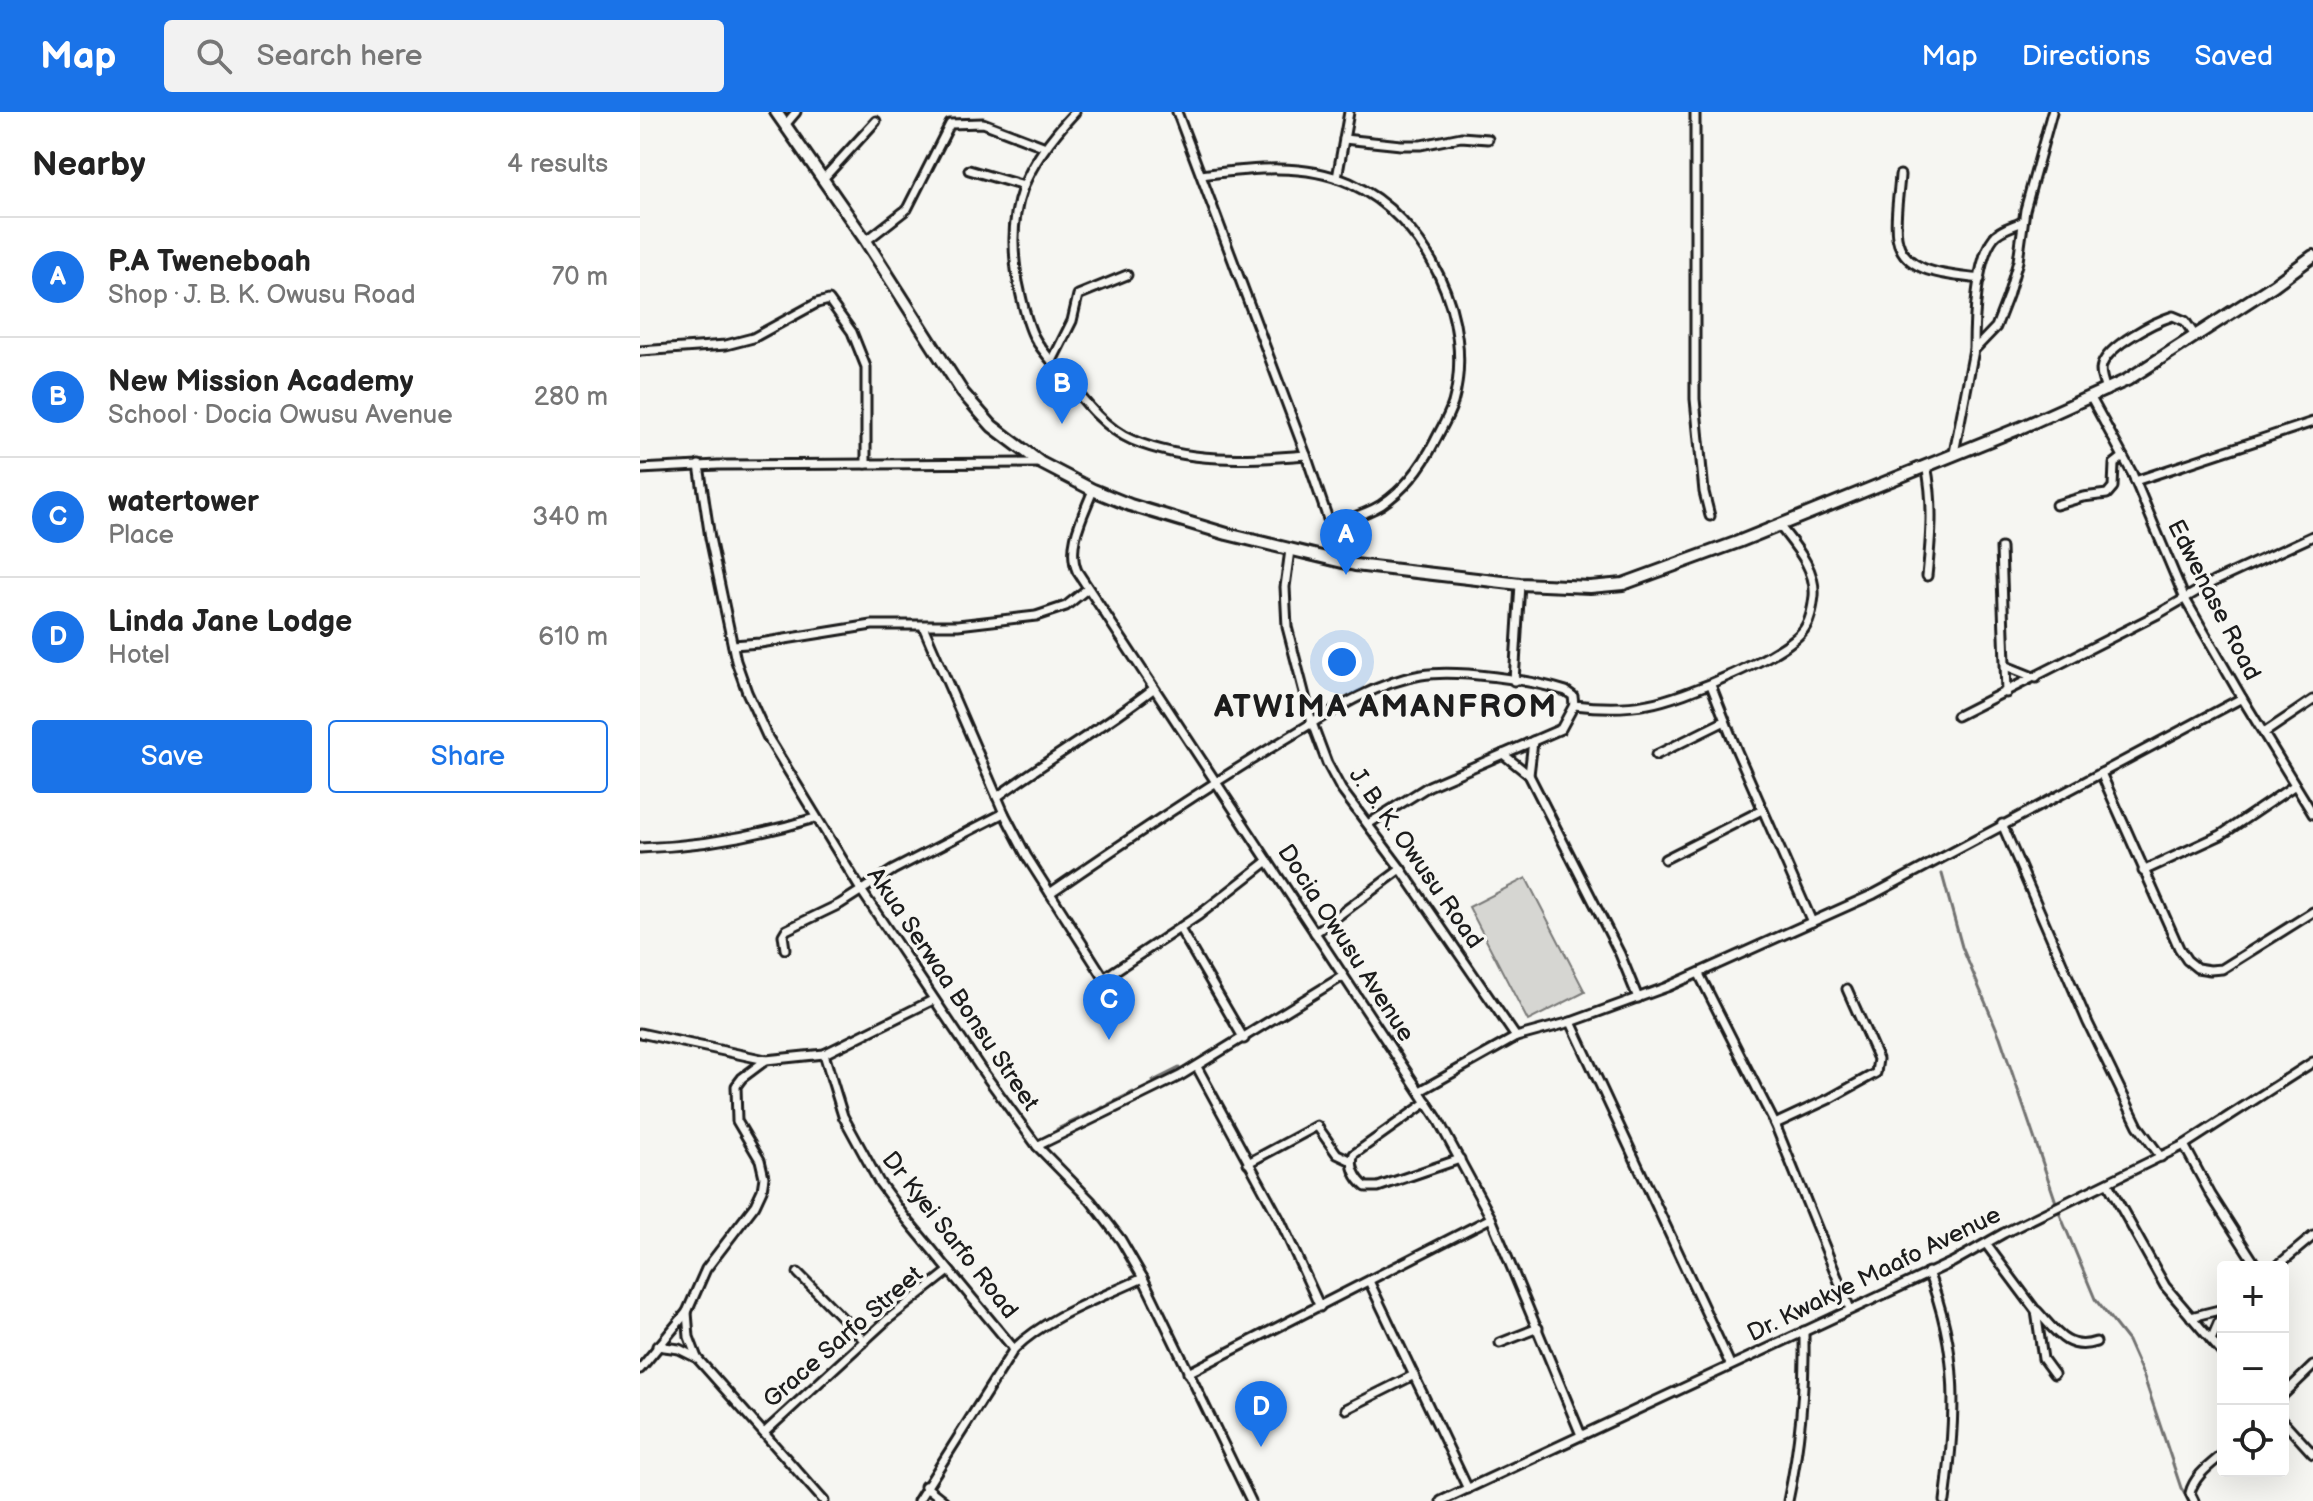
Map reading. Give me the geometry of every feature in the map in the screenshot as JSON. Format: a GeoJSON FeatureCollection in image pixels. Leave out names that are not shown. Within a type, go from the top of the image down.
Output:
{"type":"FeatureCollection","features":[{"type":"Feature","properties":{"kind":"street"},"geometry":{"type":"LineString","coordinates":[[776,112],[866,241],[970,402],[992,426],[1041,463],[1093,490],[1179,520],[1343,563],[1412,574],[1520,584],[1590,587],[1623,584],[1779,525],[2106,391],[2196,337],[2313,256]]}},
{"type":"Feature","properties":{"kind":"street"},"geometry":{"type":"LineString","coordinates":[[785,125],[796,112]]}},
{"type":"Feature","properties":{"kind":"street"},"geometry":{"type":"LineString","coordinates":[[976,112],[983,123]]}},
{"type":"Feature","properties":{"kind":"street"},"geometry":{"type":"LineString","coordinates":[[1075,112],[1043,146],[1024,186],[1013,228],[1014,263],[1034,337],[1103,421],[1142,444],[1209,458],[1306,455]]}},
{"type":"Feature","properties":{"kind":"street"},"geometry":{"type":"LineString","coordinates":[[1177,112],[1306,455],[1343,563]]}},
{"type":"Feature","properties":{"kind":"street"},"geometry":{"type":"LineString","coordinates":[[1337,178],[1349,112]]}},
{"type":"Feature","properties":{"kind":"street"},"geometry":{"type":"LineString","coordinates":[[1695,112],[1695,399],[1704,492],[1710,516]]}},
{"type":"Feature","properties":{"kind":"street"},"geometry":{"type":"LineString","coordinates":[[1974,350],[1999,322],[2015,272],[2022,222],[2052,112]]}},
{"type":"Feature","properties":{"kind":"street"},"geometry":{"type":"LineString","coordinates":[[823,179],[876,121]]}},
{"type":"Feature","properties":{"kind":"street"},"geometry":{"type":"LineString","coordinates":[[866,241],[907,209],[948,127],[954,123],[983,123],[1043,146]]}},
{"type":"Feature","properties":{"kind":"street"},"geometry":{"type":"LineString","coordinates":[[1344,139],[1421,145],[1461,137],[1488,139]]}},
{"type":"Feature","properties":{"kind":"street"},"geometry":{"type":"LineString","coordinates":[[1201,175],[1280,169],[1337,178],[1373,195],[1407,227],[1429,260],[1447,297],[1456,337],[1457,366],[1452,406],[1417,472],[1380,505],[1330,525]]}},
{"type":"Feature","properties":{"kind":"street"},"geometry":{"type":"LineString","coordinates":[[969,170],[1024,186]]}},
{"type":"Feature","properties":{"kind":"street"},"geometry":{"type":"LineString","coordinates":[[1900,175],[1897,238],[1902,250],[1921,268],[1980,279]]}},
{"type":"Feature","properties":{"kind":"street"},"geometry":{"type":"LineString","coordinates":[[1954,453],[1974,350],[1980,279],[1994,237],[2022,222]]}},
{"type":"Feature","properties":{"kind":"street"},"geometry":{"type":"LineString","coordinates":[[1052,361],[1072,321],[1080,293],[1127,275]]}},
{"type":"Feature","properties":{"kind":"street"},"geometry":{"type":"LineString","coordinates":[[640,351],[726,345],[753,338],[817,303],[829,300],[852,332],[866,367],[866,464]]}},
{"type":"Feature","properties":{"kind":"street"},"geometry":{"type":"LineString","coordinates":[[2106,391],[2101,370],[2105,359],[2144,329],[2177,317],[2185,321],[2196,337]]}},
{"type":"Feature","properties":{"kind":"street","name":"Edwenase Road"},"geometry":{"type":"LineString","coordinates":[[2091,398],[2135,481],[2185,599],[2313,814]]}},
{"type":"Feature","properties":{"kind":"street"},"geometry":{"type":"LineString","coordinates":[[2135,481],[2313,422]]}},
{"type":"Feature","properties":{"kind":"street"},"geometry":{"type":"LineString","coordinates":[[2056,505],[2107,494],[2113,484],[2114,464],[2123,457]]}},
{"type":"Feature","properties":{"kind":"street"},"geometry":{"type":"LineString","coordinates":[[640,469],[699,465],[1041,463]]}},
{"type":"Feature","properties":{"kind":"street","name":"Akua Serwaa Bonsu Street"},"geometry":{"type":"LineString","coordinates":[[699,465],[710,538],[733,645],[756,713],[815,818],[933,1000],[1037,1146],[1091,1201],[1121,1240],[1143,1278],[1251,1501]]}},
{"type":"Feature","properties":{"kind":"street"},"geometry":{"type":"LineString","coordinates":[[1926,465],[1932,506],[1927,576]]}},
{"type":"Feature","properties":{"kind":"street","name":"Docia Owusu Avenue"},"geometry":{"type":"LineString","coordinates":[[1093,490],[1073,551],[1075,565],[1087,589],[1427,1102],[1491,1218],[1581,1435]]}},
{"type":"Feature","properties":{"kind":"street"},"geometry":{"type":"LineString","coordinates":[[1574,705],[1622,708],[1650,704],[1711,685],[1777,649],[1806,627],[1814,593],[1811,573],[1779,525]]}},
{"type":"Feature","properties":{"kind":"street"},"geometry":{"type":"LineString","coordinates":[[1957,716],[2036,678],[2213,582],[2313,536]]}},
{"type":"Feature","properties":{"kind":"street"},"geometry":{"type":"LineString","coordinates":[[2001,548],[2006,693]]}},
{"type":"Feature","properties":{"kind":"street","name":"J. B. K. Owusu Road"},"geometry":{"type":"LineString","coordinates":[[1290,550],[1285,587],[1287,627],[1312,723],[1327,763],[1341,789],[1401,869],[1516,1037]]}},
{"type":"Feature","properties":{"kind":"street"},"geometry":{"type":"LineString","coordinates":[[1514,681],[1520,584]]}},
{"type":"Feature","properties":{"kind":"street"},"geometry":{"type":"LineString","coordinates":[[733,645],[872,625],[983,623],[1051,612],[1066,606],[1087,589]]}},
{"type":"Feature","properties":{"kind":"street"},"geometry":{"type":"LineString","coordinates":[[923,626],[1004,813],[1104,978],[1180,929],[1268,861]]}},
{"type":"Feature","properties":{"kind":"street"},"geometry":{"type":"LineString","coordinates":[[2006,666],[2036,678]]}},
{"type":"Feature","properties":{"kind":"street"},"geometry":{"type":"LineString","coordinates":[[1050,893],[1215,782],[1312,723],[1384,687],[1420,675],[1449,674],[1514,681],[1566,691],[1573,696],[1574,705],[1564,727],[1429,786],[1368,824]]}},
{"type":"Feature","properties":{"kind":"street"},"geometry":{"type":"LineString","coordinates":[[1711,685],[1812,922]]}},
{"type":"Feature","properties":{"kind":"street"},"geometry":{"type":"LineString","coordinates":[[997,797],[1031,770],[1103,727],[1153,689]]}},
{"type":"Feature","properties":{"kind":"street"},"geometry":{"type":"LineString","coordinates":[[1420,1091],[1516,1037],[1571,1022],[1699,974],[1888,887],[2242,698]]}},
{"type":"Feature","properties":{"kind":"street"},"geometry":{"type":"LineString","coordinates":[[2264,733],[2313,700]]}},
{"type":"Feature","properties":{"kind":"street"},"geometry":{"type":"LineString","coordinates":[[1656,755],[1725,721]]}},
{"type":"Feature","properties":{"kind":"street"},"geometry":{"type":"LineString","coordinates":[[1529,775],[1533,741]]}},
{"type":"Feature","properties":{"kind":"street"},"geometry":{"type":"LineString","coordinates":[[1503,754],[1529,775],[1620,954],[1638,998]]}},
{"type":"Feature","properties":{"kind":"street"},"geometry":{"type":"LineString","coordinates":[[2101,773],[2143,871],[2183,954],[2192,965],[2203,970],[2222,969],[2313,912]]}},
{"type":"Feature","properties":{"kind":"street"},"geometry":{"type":"LineString","coordinates":[[2143,871],[2221,835],[2295,785]]}},
{"type":"Feature","properties":{"kind":"street"},"geometry":{"type":"LineString","coordinates":[[1665,859],[1762,810]]}},
{"type":"Feature","properties":{"kind":"street"},"geometry":{"type":"LineString","coordinates":[[785,949],[783,935],[786,930],[840,904],[1004,813]]}},
{"type":"Feature","properties":{"kind":"street"},"geometry":{"type":"LineString","coordinates":[[640,848],[685,847],[725,841],[815,818]]}},
{"type":"Feature","properties":{"kind":"street"},"geometry":{"type":"LineString","coordinates":[[2002,824],[2088,1023],[2138,1126],[2161,1157]]}},
{"type":"Feature","properties":{"kind":"street"},"geometry":{"type":"LineString","coordinates":[[1315,933],[1401,869]]}},
{"type":"Feature","properties":{"kind":"street"},"geometry":{"type":"LineString","coordinates":[[1180,929],[1244,1039]]}},
{"type":"Feature","properties":{"kind":"street"},"geometry":{"type":"LineString","coordinates":[[1699,974],[1775,1124],[1850,1309]]}},
{"type":"Feature","properties":{"kind":"street"},"geometry":{"type":"LineString","coordinates":[[1037,1146],[1197,1067],[1343,976]]}},
{"type":"Feature","properties":{"kind":"street"},"geometry":{"type":"LineString","coordinates":[[1775,1124],[1876,1073],[1878,1059],[1847,989]]}},
{"type":"Feature","properties":{"kind":"street"},"geometry":{"type":"LineString","coordinates":[[640,1033],[766,1060],[824,1054],[933,1000]]}},
{"type":"Feature","properties":{"kind":"street"},"geometry":{"type":"LineString","coordinates":[[1571,1022],[1730,1364]]}},
{"type":"Feature","properties":{"kind":"street","name":"Dr Kyei Sarfo Road"},"geometry":{"type":"LineString","coordinates":[[824,1054],[843,1116],[866,1160],[904,1216],[1014,1349]]}},
{"type":"Feature","properties":{"kind":"street"},"geometry":{"type":"LineString","coordinates":[[640,1369],[687,1312],[706,1269],[755,1205],[762,1190],[764,1177],[760,1160],[737,1121],[736,1086],[766,1060]]}},
{"type":"Feature","properties":{"kind":"street","name":"Dr. Kwakye Maafo Avenue"},"geometry":{"type":"LineString","coordinates":[[1441,1501],[2108,1184],[2184,1145],[2313,1062]]}},
{"type":"Feature","properties":{"kind":"street"},"geometry":{"type":"LineString","coordinates":[[1197,1067],[1280,1220],[1320,1307]]}},
{"type":"Feature","properties":{"kind":"street"},"geometry":{"type":"LineString","coordinates":[[1352,1161],[1358,1151],[1427,1102]]}},
{"type":"Feature","properties":{"kind":"street"},"geometry":{"type":"LineString","coordinates":[[1248,1163],[1317,1126],[1337,1154],[1352,1161],[1361,1183],[1372,1188],[1460,1159]]}},
{"type":"Feature","properties":{"kind":"street"},"geometry":{"type":"LineString","coordinates":[[2184,1145],[2211,1195],[2253,1261]]}},
{"type":"Feature","properties":{"kind":"street"},"geometry":{"type":"LineString","coordinates":[[2108,1184],[2158,1274],[2217,1347]]}},
{"type":"Feature","properties":{"kind":"street"},"geometry":{"type":"LineString","coordinates":[[1188,1373],[1491,1218]]}},
{"type":"Feature","properties":{"kind":"street"},"geometry":{"type":"LineString","coordinates":[[2283,1261],[2313,1236]]}},
{"type":"Feature","properties":{"kind":"street"},"geometry":{"type":"LineString","coordinates":[[1986,1244],[2036,1311],[2072,1345],[2096,1342]]}},
{"type":"Feature","properties":{"kind":"street","name":"Grace Sarfo Street"},"geometry":{"type":"LineString","coordinates":[[764,1433],[887,1320],[949,1271]]}},
{"type":"Feature","properties":{"kind":"street"},"geometry":{"type":"LineString","coordinates":[[1928,1272],[1944,1319],[1954,1383],[1954,1420],[1945,1501]]}},
{"type":"Feature","properties":{"kind":"street"},"geometry":{"type":"LineString","coordinates":[[798,1273],[865,1341]]}},
{"type":"Feature","properties":{"kind":"street"},"geometry":{"type":"LineString","coordinates":[[918,1501],[1014,1349],[1051,1321],[1143,1278]]}},
{"type":"Feature","properties":{"kind":"street"},"geometry":{"type":"LineString","coordinates":[[1369,1281],[1468,1489]]}},
{"type":"Feature","properties":{"kind":"street"},"geometry":{"type":"LineString","coordinates":[[2036,1311],[2043,1359],[2054,1374]]}},
{"type":"Feature","properties":{"kind":"street"},"geometry":{"type":"LineString","coordinates":[[687,1312],[689,1337],[697,1358],[824,1501]]}},
{"type":"Feature","properties":{"kind":"street"},"geometry":{"type":"LineString","coordinates":[[2191,1317],[2217,1312]]}},
{"type":"Feature","properties":{"kind":"street"},"geometry":{"type":"LineString","coordinates":[[2211,1340],[2217,1326]]}},
{"type":"Feature","properties":{"kind":"street"},"geometry":{"type":"LineString","coordinates":[[1500,1343],[1538,1328]]}},
{"type":"Feature","properties":{"kind":"street"},"geometry":{"type":"LineString","coordinates":[[1788,1501],[1804,1387],[1804,1331]]}},
{"type":"Feature","properties":{"kind":"street"},"geometry":{"type":"LineString","coordinates":[[657,1346],[679,1349],[697,1358]]}},
{"type":"Feature","properties":{"kind":"street"},"geometry":{"type":"LineString","coordinates":[[2289,1389],[2313,1366]]}},
{"type":"Feature","properties":{"kind":"street"},"geometry":{"type":"LineString","coordinates":[[1346,1409],[1414,1375]]}},
{"type":"Feature","properties":{"kind":"street"},"geometry":{"type":"LineString","coordinates":[[2289,1428],[2313,1454]]}},
{"type":"Feature","properties":{"kind":"street"},"geometry":{"type":"LineString","coordinates":[[2194,1501],[2190,1493],[2192,1485],[2217,1459]]}},
{"type":"Feature","properties":{"kind":"street"},"geometry":{"type":"LineString","coordinates":[[925,1486],[944,1501]]}},
{"type":"Feature","properties":{"kind":"shaded area"},"geometry":{"type":"Polygon","coordinates":[[[1526,878],[1585,992],[1528,1021],[1469,907],[1526,878]]]}},
{"type":"Feature","properties":{"kind":"waterway"},"geometry":{"type":"LineString","coordinates":[[1942,874],[1962,947],[2000,1037],[2061,1217],[2095,1299],[2128,1341],[2144,1377],[2181,1488],[2189,1501]]}},
{"type":"Feature","properties":{"kind":"waterway"},"geometry":{"type":"LineString","coordinates":[[1153,1081],[1179,1068]]}},
{"type":"Feature","properties":{"kind":"waterway"},"geometry":{"type":"LineString","coordinates":[[1109,1104],[1133,1092]]}},
{"type":"Feature","properties":{"kind":"waterway"},"geometry":{"type":"LineString","coordinates":[[1057,1129],[1103,1107]]}},
{"type":"Feature","properties":{"kind":"place","name":"New Mission Academy"},"geometry":{"type":"Point","coordinates":[1062,424]}},
{"type":"Feature","properties":{"kind":"place","name":"P.A Tweneboah"},"geometry":{"type":"Point","coordinates":[1346,575]}},
{"type":"Feature","properties":{"kind":"place","name":"watertower"},"geometry":{"type":"Point","coordinates":[1109,1040]}},
{"type":"Feature","properties":{"kind":"place","name":"Linda Jane Lodge"},"geometry":{"type":"Point","coordinates":[1261,1447]}},
{"type":"Feature","properties":{"kind":"district","name":"ATWIMA AMANFROM"},"geometry":{"type":"Point","coordinates":[1386,707]}}]}
